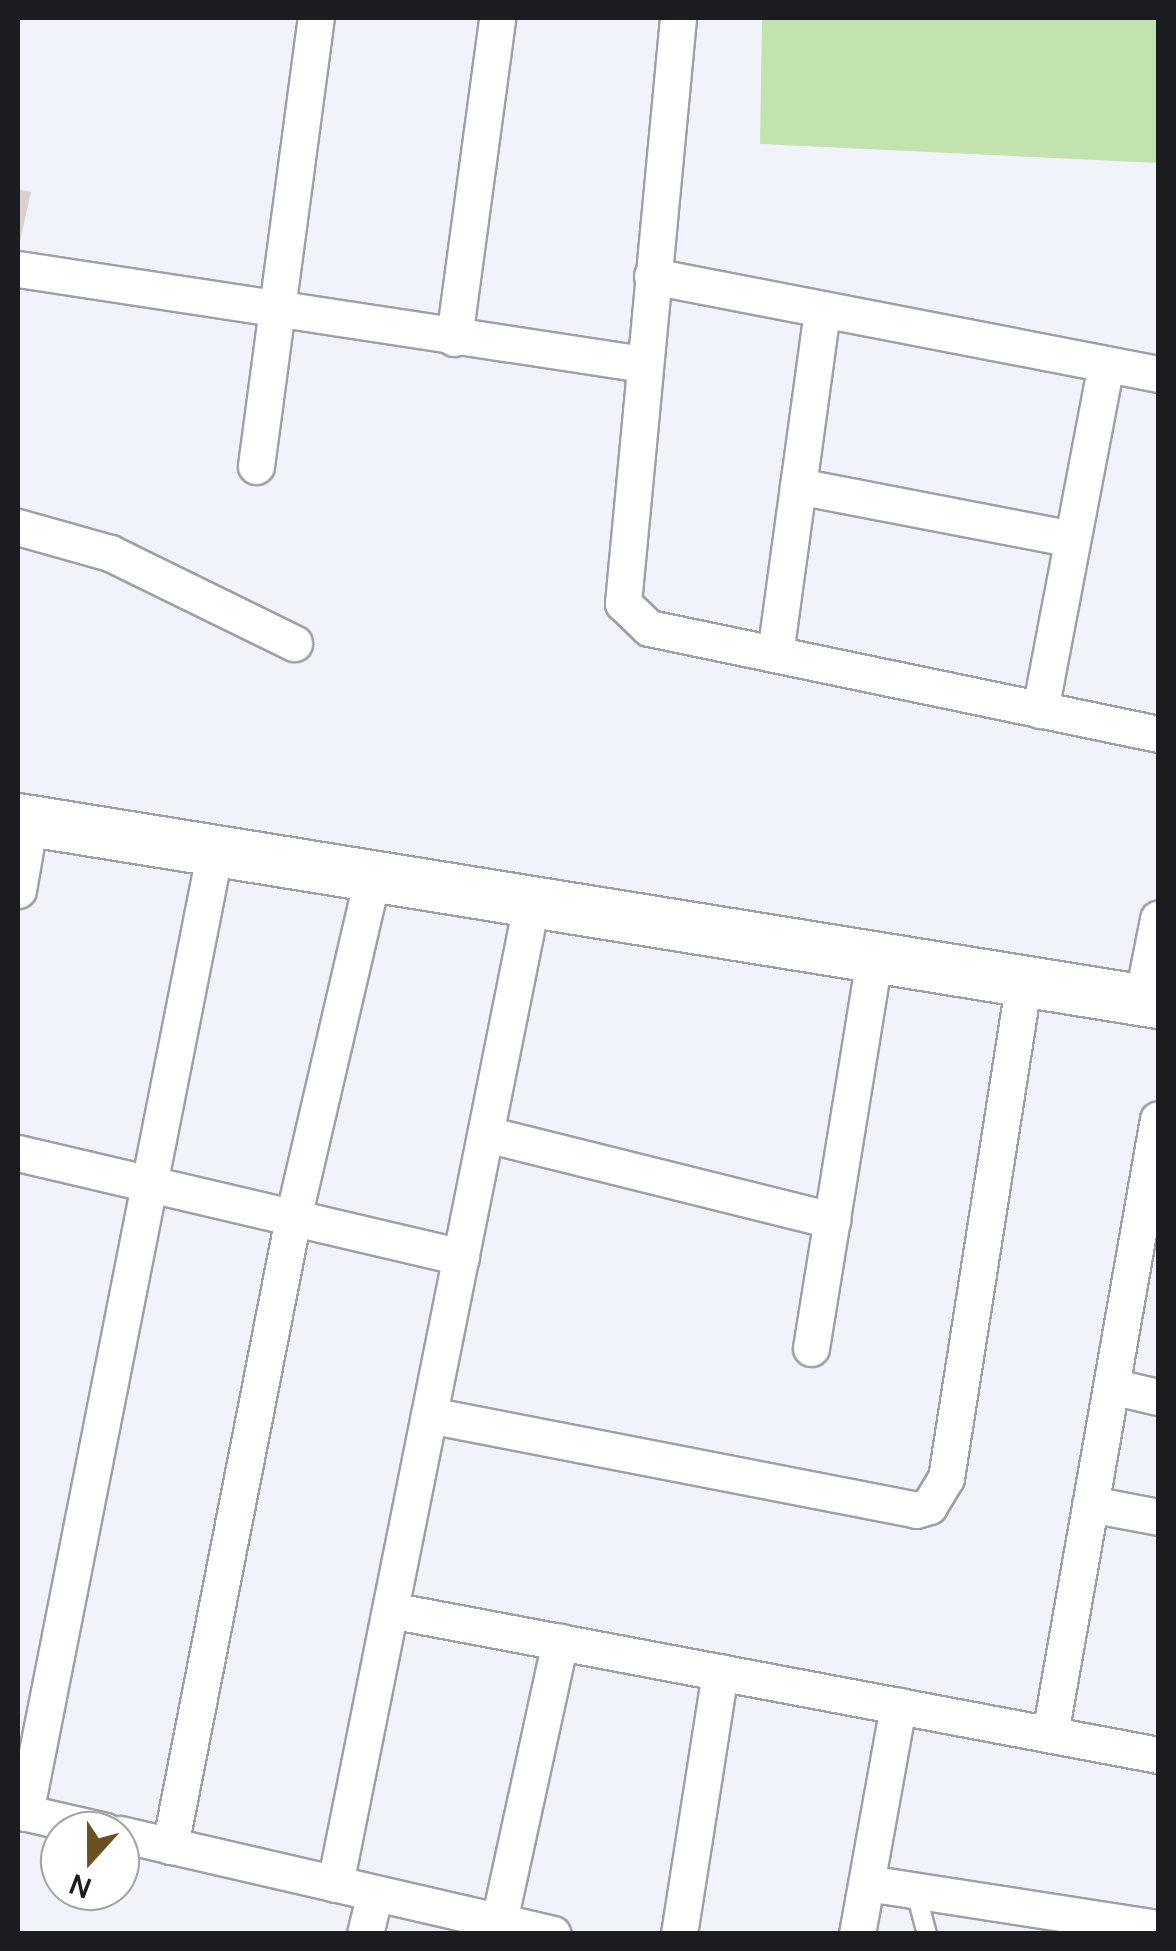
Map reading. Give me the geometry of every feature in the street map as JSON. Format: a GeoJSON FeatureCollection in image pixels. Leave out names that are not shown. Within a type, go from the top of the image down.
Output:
{"type":"FeatureCollection","features":[{"type":"Feature","properties":{"kind":"street"},"geometry":{"type":"LineString","coordinates":[[256,466],[316,18]]}},
{"type":"Feature","properties":{"kind":"street"},"geometry":{"type":"LineString","coordinates":[[454,338],[497,18]]}},
{"type":"Feature","properties":{"kind":"street"},"geometry":{"type":"LineString","coordinates":[[678,18],[643,364],[624,603],[650,628],[1158,734]]}},
{"type":"Feature","properties":{"kind":"street"},"geometry":{"type":"LineString","coordinates":[[18,269],[643,364]]}},
{"type":"Feature","properties":{"kind":"street"},"geometry":{"type":"LineString","coordinates":[[652,276],[1158,374]]}},
{"type":"Feature","properties":{"kind":"street"},"geometry":{"type":"LineString","coordinates":[[775,654],[822,309]]}},
{"type":"Feature","properties":{"kind":"street"},"geometry":{"type":"LineString","coordinates":[[1040,710],[1106,364]]}},
{"type":"Feature","properties":{"kind":"street"},"geometry":{"type":"LineString","coordinates":[[798,486],[1072,539]]}},
{"type":"Feature","properties":{"kind":"street"},"geometry":{"type":"LineString","coordinates":[[18,528],[92,546],[294,644]]}},
{"type":"Feature","properties":{"kind":"street"},"geometry":{"type":"LineString","coordinates":[[18,890],[24,820],[1150,1001],[1158,920]]}},
{"type":"Feature","properties":{"kind":"street"},"geometry":{"type":"LineString","coordinates":[[21,1812],[215,850]]}},
{"type":"Feature","properties":{"kind":"street"},"geometry":{"type":"LineString","coordinates":[[170,1846],[294,1218],[373,875]]}},
{"type":"Feature","properties":{"kind":"street"},"geometry":{"type":"LineString","coordinates":[[335,1884],[532,900]]}},
{"type":"Feature","properties":{"kind":"street"},"geometry":{"type":"LineString","coordinates":[[811,1348],[875,955]]}},
{"type":"Feature","properties":{"kind":"street"},"geometry":{"type":"LineString","coordinates":[[430,1415],[916,1510],[929,1506],[946,1478],[1024,980]]}},
{"type":"Feature","properties":{"kind":"street"},"geometry":{"type":"LineString","coordinates":[[1050,1734],[1111,1386],[1144,1288],[1158,1119]]}},
{"type":"Feature","properties":{"kind":"street"},"geometry":{"type":"LineString","coordinates":[[486,1134],[832,1220]]}},
{"type":"Feature","properties":{"kind":"street"},"geometry":{"type":"LineString","coordinates":[[18,1153],[461,1258]]}},
{"type":"Feature","properties":{"kind":"street"},"geometry":{"type":"LineString","coordinates":[[1111,1386],[1158,1397]]}},
{"type":"Feature","properties":{"kind":"street"},"geometry":{"type":"LineString","coordinates":[[1090,1504],[1158,1516]]}},
{"type":"Feature","properties":{"kind":"street"},"geometry":{"type":"LineString","coordinates":[[390,1610],[1158,1754]]}},
{"type":"Feature","properties":{"kind":"street"},"geometry":{"type":"LineString","coordinates":[[499,1921],[560,1642]]}},
{"type":"Feature","properties":{"kind":"street"},"geometry":{"type":"LineString","coordinates":[[679,1934],[720,1672]]}},
{"type":"Feature","properties":{"kind":"street"},"geometry":{"type":"LineString","coordinates":[[857,1934],[898,1706]]}},
{"type":"Feature","properties":{"kind":"street"},"geometry":{"type":"LineString","coordinates":[[140,1839],[553,1934]]}},
{"type":"Feature","properties":{"kind":"street"},"geometry":{"type":"LineString","coordinates":[[867,1883],[1158,1928]]}},
{"type":"Feature","properties":{"kind":"street"},"geometry":{"type":"LineString","coordinates":[[365,1934],[375,1893]]}},
{"type":"Feature","properties":{"kind":"lane"},"geometry":{"type":"LineString","coordinates":[[916,1893],[927,1934]]}},
{"type":"Feature","properties":{"kind":"green space"},"geometry":{"type":"Polygon","coordinates":[[[762,18],[1158,18],[1158,163],[760,144],[762,18]]]}},
{"type":"Feature","properties":{"kind":"building"},"geometry":{"type":"Polygon","coordinates":[[[18,189],[31,192],[19,246],[18,246],[18,189]]]}}]}
